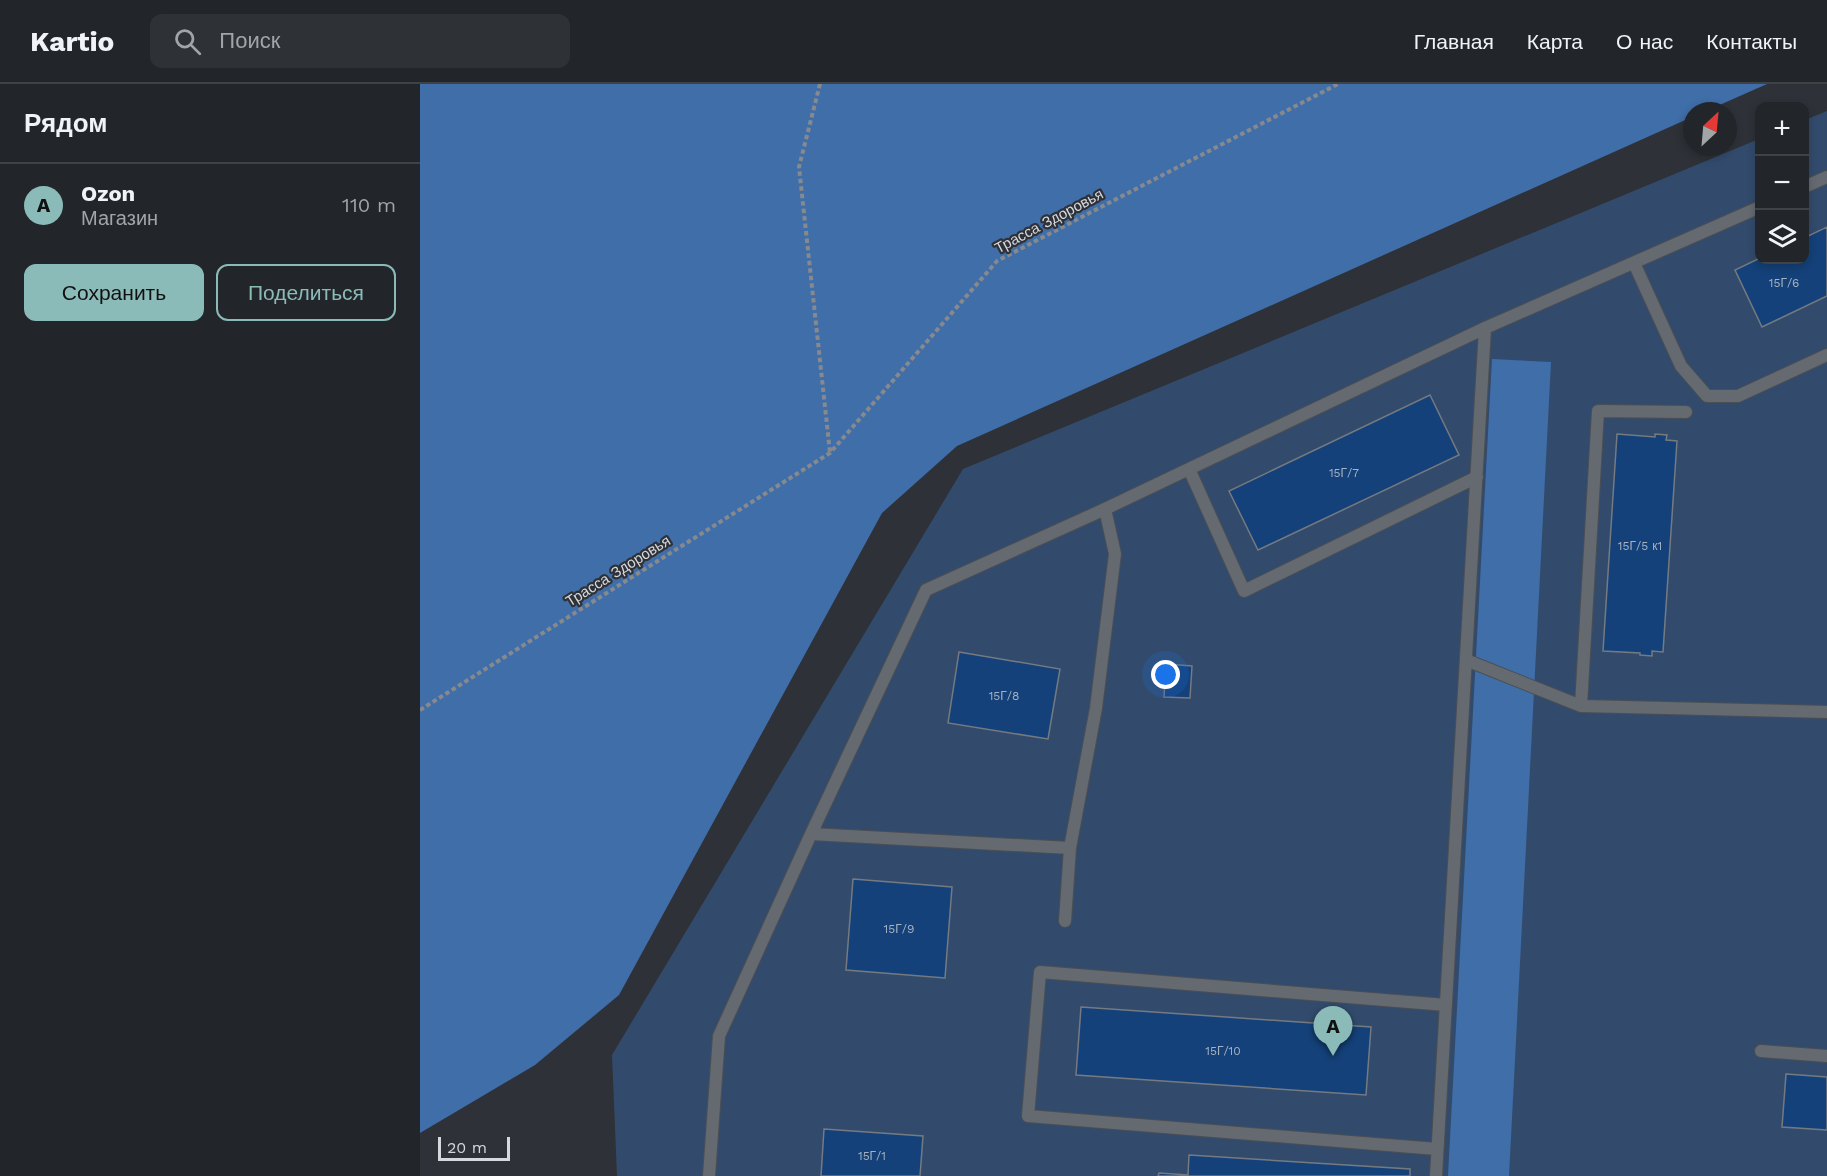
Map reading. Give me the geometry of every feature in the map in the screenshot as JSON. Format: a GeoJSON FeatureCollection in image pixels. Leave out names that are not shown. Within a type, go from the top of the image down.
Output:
{"type":"FeatureCollection","features":[{"type":"Feature","properties":{"kind":"lane"},"geometry":{"type":"LineString","coordinates":[[1809,185],[1827,177]]}},
{"type":"Feature","properties":{"kind":"lane"},"geometry":{"type":"LineString","coordinates":[[709,1176],[719,1036],[926,590],[1190,470],[1485,328],[1755,209]]}},
{"type":"Feature","properties":{"kind":"lane"},"geometry":{"type":"LineString","coordinates":[[1634,263],[1680,366],[1707,396],[1738,396],[1827,355]]}},
{"type":"Feature","properties":{"kind":"lane"},"geometry":{"type":"LineString","coordinates":[[1436,1176],[1485,328]]}},
{"type":"Feature","properties":{"kind":"lane"},"geometry":{"type":"LineString","coordinates":[[1581,706],[1598,411],[1686,412]]}},
{"type":"Feature","properties":{"kind":"lane"},"geometry":{"type":"LineString","coordinates":[[1190,470],[1244,591],[1477,477]]}},
{"type":"Feature","properties":{"kind":"lane"},"geometry":{"type":"LineString","coordinates":[[1065,921],[1070,848],[1096,708],[1115,554],[1105,509]]}},
{"type":"Feature","properties":{"kind":"lane"},"geometry":{"type":"LineString","coordinates":[[1466,660],[1581,706],[1827,712]]}},
{"type":"Feature","properties":{"kind":"lane"},"geometry":{"type":"LineString","coordinates":[[811,834],[1070,848]]}},
{"type":"Feature","properties":{"kind":"lane"},"geometry":{"type":"LineString","coordinates":[[1437,1149],[1028,1116],[1040,972],[1446,1005]]}},
{"type":"Feature","properties":{"kind":"lane"},"geometry":{"type":"LineString","coordinates":[[1761,1051],[1827,1056]]}},
{"type":"Feature","properties":{"kind":"path"},"geometry":{"type":"LineString","coordinates":[[820,84],[799,167],[830,453]]}},
{"type":"Feature","properties":{"kind":"path","name":"Трасса Здоровья"},"geometry":{"type":"LineString","coordinates":[[420,710],[830,453],[997,261],[1338,84]]}},
{"type":"Feature","properties":{"kind":"shaded area"},"geometry":{"type":"Polygon","coordinates":[[[420,84],[1767,84],[1726,102],[1683,102],[1683,121],[957,446],[882,513],[619,995],[535,1065],[420,1133],[420,84]]]}},
{"type":"Feature","properties":{"kind":"shaded area"},"geometry":{"type":"Polygon","coordinates":[[[1827,111],[1827,1176],[617,1176],[612,1055],[963,469],[1718,156],[1737,156],[1737,148],[1755,141],[1755,264],[1809,264],[1809,118],[1827,111]]]}},
{"type":"Feature","properties":{"kind":"shaded area"},"geometry":{"type":"Polygon","coordinates":[[[1492,359],[1551,362],[1509,1176],[1448,1176],[1492,359]]]}},
{"type":"Feature","properties":{"kind":"building"},"geometry":{"type":"Polygon","coordinates":[[[1827,227],[1827,296],[1762,327],[1735,270],[1755,260],[1755,264],[1809,264],[1809,236],[1827,227]]]}},
{"type":"Feature","properties":{"kind":"building"},"geometry":{"type":"Polygon","coordinates":[[[1430,395],[1459,455],[1258,550],[1229,491],[1430,395]]]}},
{"type":"Feature","properties":{"kind":"building"},"geometry":{"type":"Polygon","coordinates":[[[1617,434],[1655,437],[1655,434],[1667,435],[1666,440],[1677,441],[1663,652],[1652,651],[1652,656],[1603,651],[1617,434]]]}},
{"type":"Feature","properties":{"kind":"building"},"geometry":{"type":"Polygon","coordinates":[[[959,652],[1060,669],[1048,739],[948,723],[959,652]]]}},
{"type":"Feature","properties":{"kind":"building"},"geometry":{"type":"Polygon","coordinates":[[[1166,664],[1192,666],[1190,698],[1164,697],[1166,664]]]}},
{"type":"Feature","properties":{"kind":"building"},"geometry":{"type":"Polygon","coordinates":[[[853,879],[952,887],[945,978],[846,970],[853,879]]]}},
{"type":"Feature","properties":{"kind":"building"},"geometry":{"type":"Polygon","coordinates":[[[1081,1007],[1371,1027],[1366,1095],[1076,1075],[1081,1007]]]}},
{"type":"Feature","properties":{"kind":"building"},"geometry":{"type":"Polygon","coordinates":[[[1786,1074],[1827,1077],[1827,1130],[1782,1127],[1786,1074]]]}},
{"type":"Feature","properties":{"kind":"building"},"geometry":{"type":"Polygon","coordinates":[[[824,1129],[923,1136],[920,1176],[821,1176],[824,1129]]]}},
{"type":"Feature","properties":{"kind":"building"},"geometry":{"type":"Polygon","coordinates":[[[1189,1155],[1410,1169],[1410,1176],[1158,1176],[1159,1173],[1188,1175],[1189,1155]]]}},
{"type":"Feature","properties":{"kind":"place","name":"Ozon"},"geometry":{"type":"Point","coordinates":[1333,1056]}}]}
